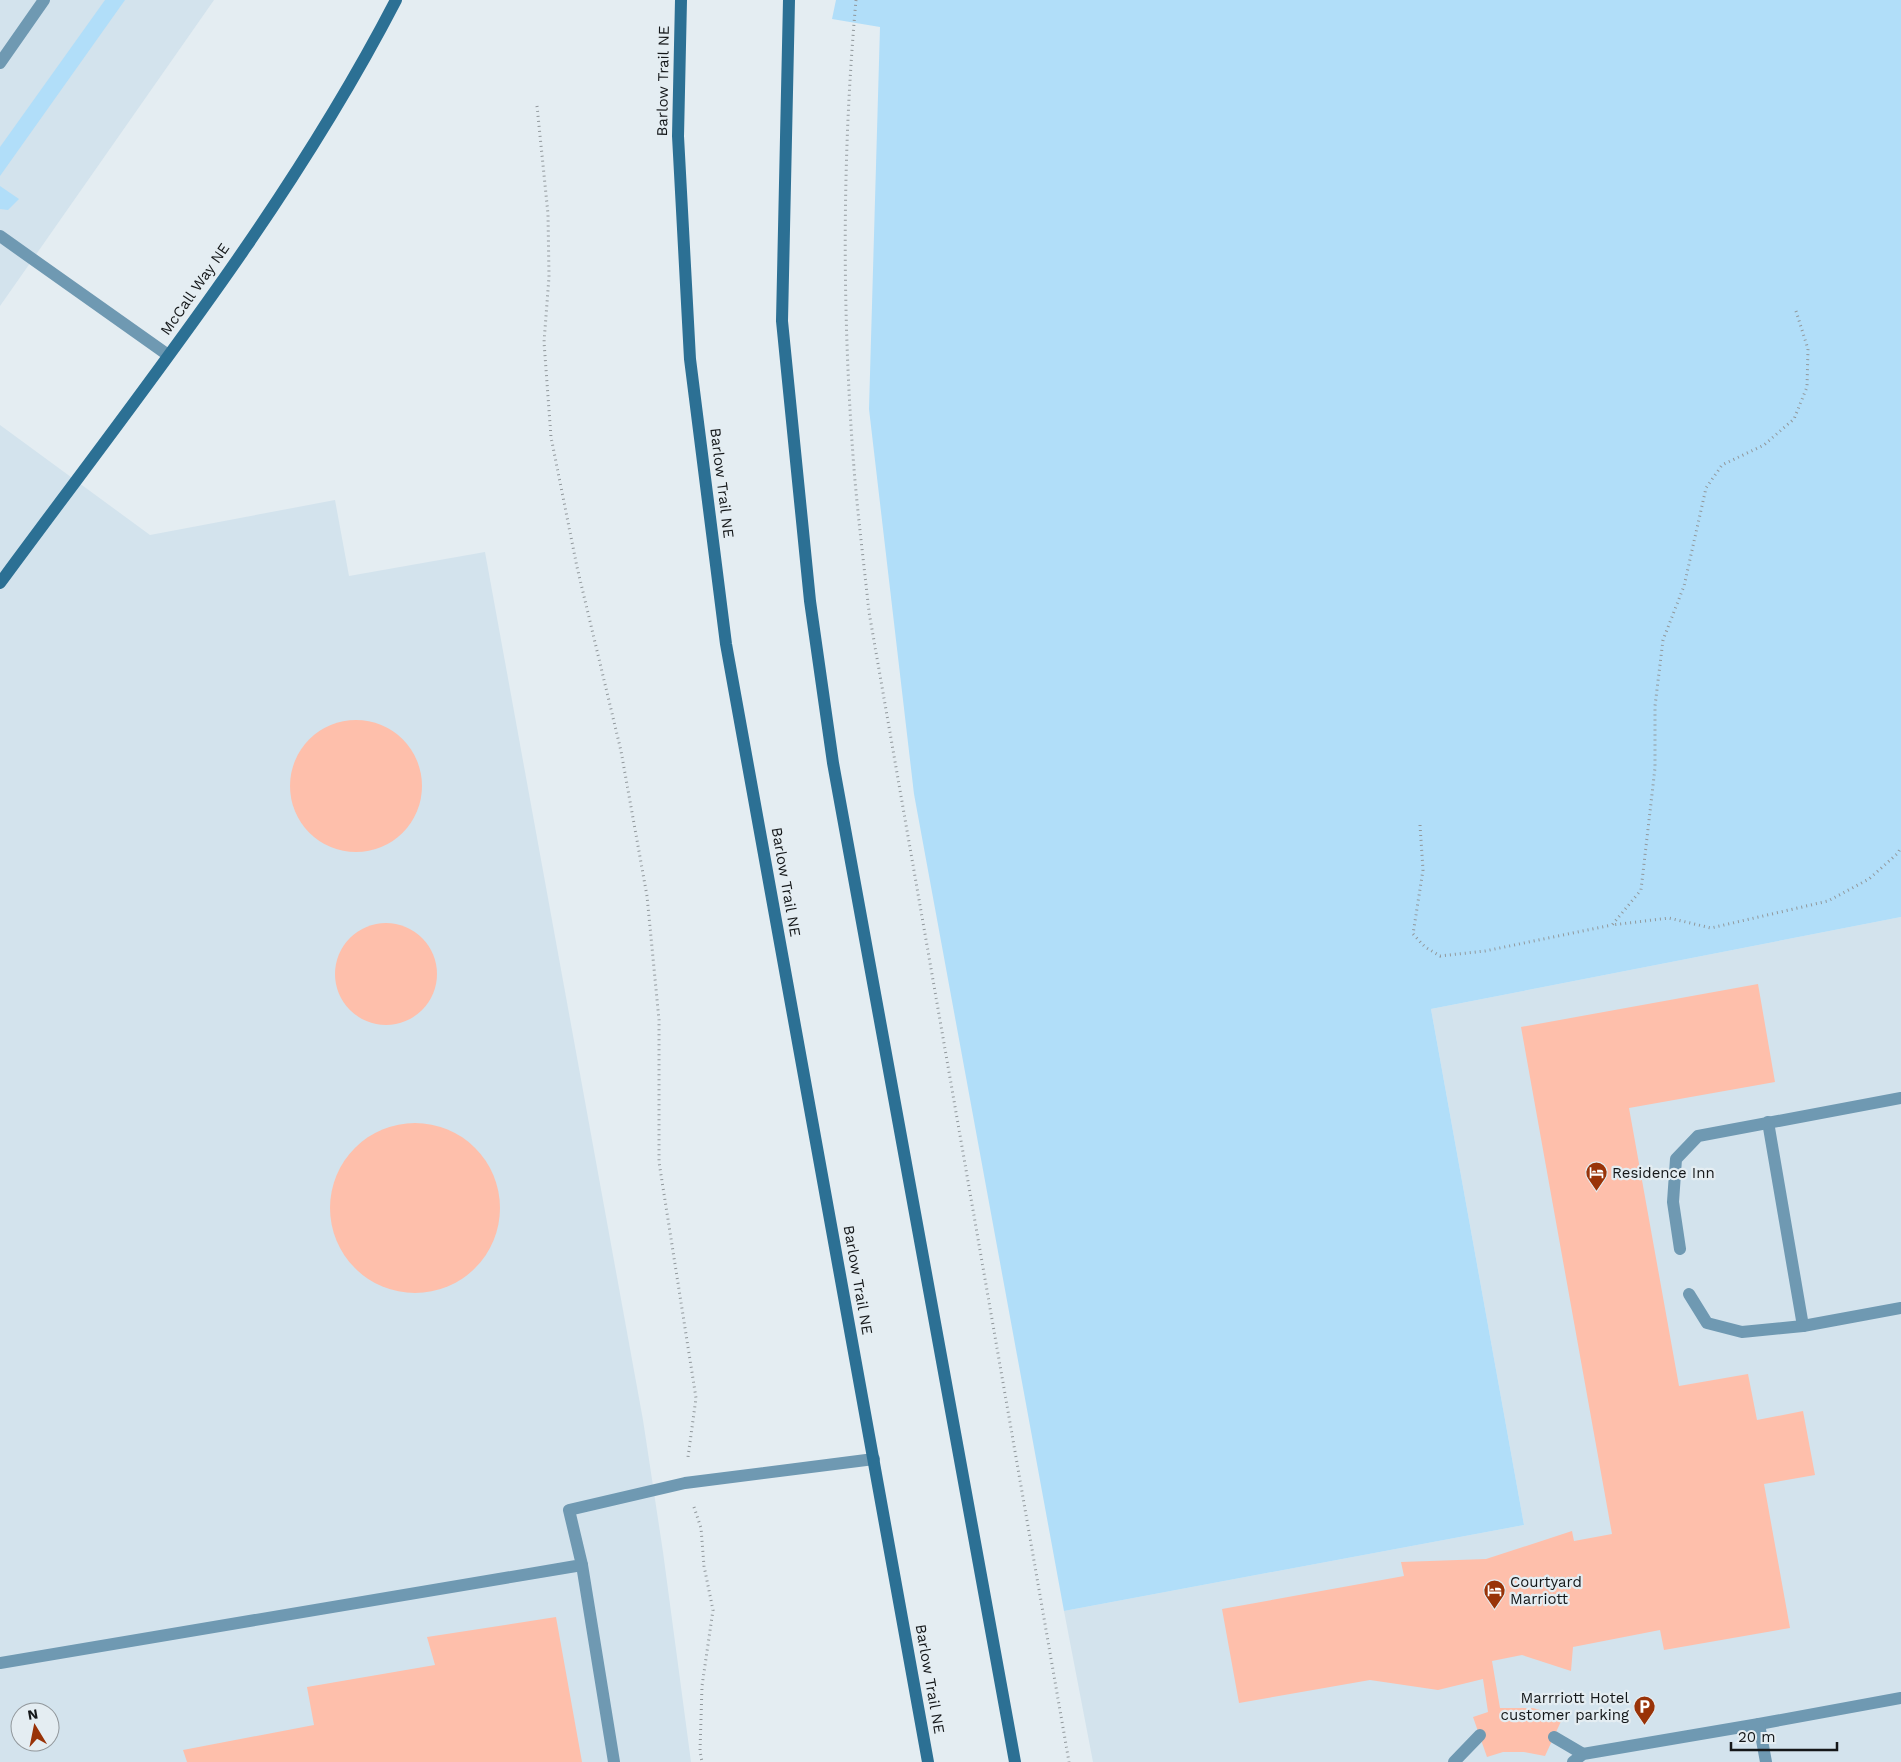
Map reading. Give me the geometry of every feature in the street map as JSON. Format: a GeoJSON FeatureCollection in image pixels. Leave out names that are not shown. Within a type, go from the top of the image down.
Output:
{"type":"FeatureCollection","features":[{"type":"Feature","properties":{"kind":"street","name":"McCall Way NE"},"geometry":{"type":"LineString","coordinates":[[0,583],[269,214],[324,131],[396,0]]}},
{"type":"Feature","properties":{"kind":"street","name":"Barlow Trail NE"},"geometry":{"type":"LineString","coordinates":[[681,0],[678,136],[690,360],[726,644],[928,1762]]}},
{"type":"Feature","properties":{"kind":"street"},"geometry":{"type":"LineString","coordinates":[[790,0],[782,321],[810,601],[834,773],[1015,1762]]}},
{"type":"Feature","properties":{"kind":"lane"},"geometry":{"type":"LineString","coordinates":[[0,62],[44,0]]}},
{"type":"Feature","properties":{"kind":"lane"},"geometry":{"type":"LineString","coordinates":[[0,236],[168,355]]}},
{"type":"Feature","properties":{"kind":"lane"},"geometry":{"type":"LineString","coordinates":[[1680,1249],[1673,1202],[1676,1159],[1698,1136],[1901,1098]]}},
{"type":"Feature","properties":{"kind":"lane"},"geometry":{"type":"LineString","coordinates":[[1768,1122],[1803,1326]]}},
{"type":"Feature","properties":{"kind":"lane"},"geometry":{"type":"LineString","coordinates":[[1689,1294],[1707,1323],[1742,1332],[1803,1326],[1901,1308]]}},
{"type":"Feature","properties":{"kind":"lane"},"geometry":{"type":"LineString","coordinates":[[614,1762],[582,1565],[569,1510],[685,1482],[874,1460]]}},
{"type":"Feature","properties":{"kind":"lane"},"geometry":{"type":"LineString","coordinates":[[0,1662],[582,1565]]}},
{"type":"Feature","properties":{"kind":"lane"},"geometry":{"type":"LineString","coordinates":[[1572,1762],[1583,1754],[1901,1698]]}},
{"type":"Feature","properties":{"kind":"lane"},"geometry":{"type":"LineString","coordinates":[[1759,1724],[1766,1762]]}},
{"type":"Feature","properties":{"kind":"lane"},"geometry":{"type":"LineString","coordinates":[[1454,1762],[1480,1735]]}},
{"type":"Feature","properties":{"kind":"lane"},"geometry":{"type":"LineString","coordinates":[[1554,1737],[1583,1754]]}},
{"type":"Feature","properties":{"kind":"path"},"geometry":{"type":"LineString","coordinates":[[856,0],[846,153],[845,294],[854,470],[869,612],[1068,1762]]}},
{"type":"Feature","properties":{"kind":"path"},"geometry":{"type":"LineString","coordinates":[[537,106],[548,214],[550,277],[544,342],[551,437],[577,567],[621,751],[647,896],[659,1020],[659,1162],[696,1398],[685,1482],[701,1528],[704,1566],[714,1610],[702,1686],[700,1751],[702,1762]]}},
{"type":"Feature","properties":{"kind":"path"},"geometry":{"type":"LineString","coordinates":[[1612,925],[1642,890],[1655,768],[1655,706],[1663,640],[1684,586],[1706,488],[1722,465],[1764,445],[1794,419],[1807,387],[1808,349],[1796,311]]}},
{"type":"Feature","properties":{"kind":"path"},"geometry":{"type":"LineString","coordinates":[[1420,825],[1423,870],[1413,934],[1425,947],[1440,956],[1485,951],[1612,925],[1669,918],[1711,928],[1828,901],[1869,880],[1898,853],[1901,847]]}},
{"type":"Feature","properties":{"kind":"shaded area"},"geometry":{"type":"Polygon","coordinates":[[[0,0],[214,0],[0,306],[0,0]]]}},
{"type":"Feature","properties":{"kind":"shaded area"},"geometry":{"type":"Polygon","coordinates":[[[105,0],[125,0],[0,176],[0,147],[105,0]]]}},
{"type":"Feature","properties":{"kind":"shaded area"},"geometry":{"type":"Polygon","coordinates":[[[836,0],[1901,0],[1901,917],[1431,1009],[1524,1525],[1064,1611],[914,794],[869,409],[880,27],[832,19],[836,0]]]}},
{"type":"Feature","properties":{"kind":"shaded area"},"geometry":{"type":"Polygon","coordinates":[[[0,186],[19,199],[8,210],[0,209],[0,186]]]}},
{"type":"Feature","properties":{"kind":"shaded area"},"geometry":{"type":"Polygon","coordinates":[[[0,425],[150,535],[335,500],[349,576],[485,552],[643,1420],[691,1762],[0,1762],[0,425]]]}},
{"type":"Feature","properties":{"kind":"shaded area"},"geometry":{"type":"Polygon","coordinates":[[[1901,917],[1901,1762],[1093,1762],[1064,1611],[1524,1525],[1431,1009],[1901,917]]]}},
{"type":"Feature","properties":{"kind":"building"},"geometry":{"type":"Polygon","coordinates":[[[356,720],[381,725],[392,731],[402,740],[411,750],[417,761],[422,786],[417,811],[411,822],[402,832],[392,841],[381,847],[356,852],[331,847],[320,841],[310,832],[301,822],[295,811],[290,786],[295,761],[301,750],[310,740],[320,731],[331,725],[356,720]]]}},
{"type":"Feature","properties":{"kind":"building"},"geometry":{"type":"Polygon","coordinates":[[[386,923],[406,927],[422,938],[433,954],[437,974],[433,994],[422,1010],[406,1021],[386,1025],[366,1021],[350,1010],[339,994],[335,974],[339,954],[350,938],[366,927],[386,923]]]}},
{"type":"Feature","properties":{"kind":"building"},"geometry":{"type":"Polygon","coordinates":[[[1758,984],[1775,1082],[1629,1108],[1679,1386],[1748,1374],[1757,1420],[1803,1411],[1815,1475],[1764,1484],[1790,1628],[1664,1650],[1660,1630],[1573,1647],[1571,1671],[1522,1655],[1492,1661],[1500,1708],[1533,1708],[1563,1717],[1545,1756],[1524,1752],[1503,1752],[1487,1757],[1473,1717],[1488,1712],[1483,1679],[1438,1690],[1370,1680],[1239,1703],[1222,1609],[1404,1576],[1401,1562],[1486,1559],[1572,1531],[1574,1541],[1612,1534],[1521,1027],[1758,984]]]}},
{"type":"Feature","properties":{"kind":"building"},"geometry":{"type":"Polygon","coordinates":[[[415,1123],[440,1127],[455,1133],[475,1148],[490,1168],[498,1191],[500,1208],[496,1233],[490,1248],[475,1268],[455,1283],[432,1291],[415,1293],[390,1289],[375,1283],[355,1268],[340,1248],[332,1225],[330,1208],[334,1183],[340,1168],[355,1148],[375,1133],[398,1125],[415,1123]]]}},
{"type":"Feature","properties":{"kind":"building"},"geometry":{"type":"Polygon","coordinates":[[[556,1617],[582,1762],[187,1762],[183,1750],[314,1725],[307,1687],[435,1665],[427,1637],[556,1617]]]}},
{"type":"Feature","properties":{"kind":"place","name":"Residence Inn"},"geometry":{"type":"Point","coordinates":[1596,1192]}},
{"type":"Feature","properties":{"kind":"place","name":"Courtyard Marriott"},"geometry":{"type":"Point","coordinates":[1494,1610]}},
{"type":"Feature","properties":{"kind":"place","name":"Marrriott Hotel customer parking"},"geometry":{"type":"Point","coordinates":[1645,1726]}}]}
